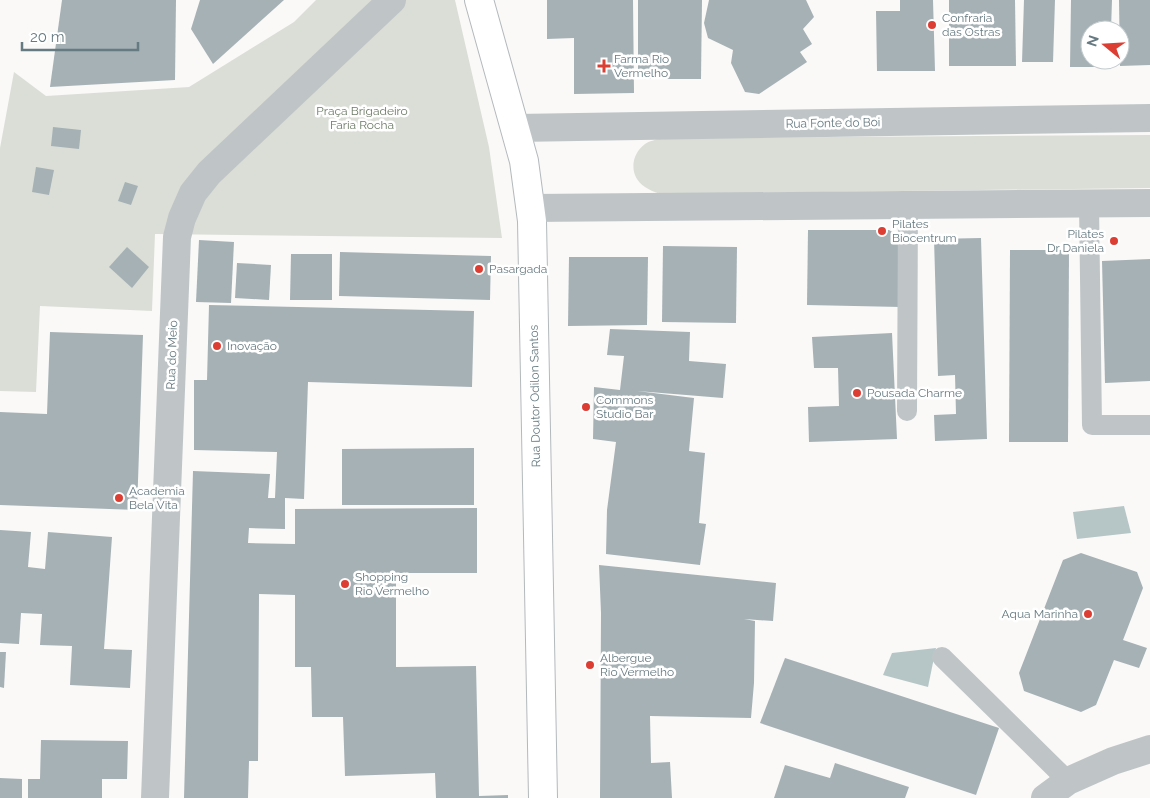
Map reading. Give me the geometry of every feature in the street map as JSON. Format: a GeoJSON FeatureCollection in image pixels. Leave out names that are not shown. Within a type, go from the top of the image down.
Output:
{"type":"FeatureCollection","features":[{"type":"Feature","properties":{"kind":"main road","name":"Rua Doutor Odilon Santos"},"geometry":{"type":"LineString","coordinates":[[479,0],[524,161],[532,231],[543,798]]}},
{"type":"Feature","properties":{"kind":"street","name":"Rua do Meio"},"geometry":{"type":"LineString","coordinates":[[155,798],[177,237],[182,218],[193,192],[209,173],[392,0]]}},
{"type":"Feature","properties":{"kind":"street","name":"Rua Fonte do Boi"},"geometry":{"type":"LineString","coordinates":[[516,128],[1150,118]]}},
{"type":"Feature","properties":{"kind":"street"},"geometry":{"type":"LineString","coordinates":[[530,208],[1150,203]]}},
{"type":"Feature","properties":{"kind":"street"},"geometry":{"type":"LineString","coordinates":[[1046,798],[1068,781],[1112,761],[1150,749]]}},
{"type":"Feature","properties":{"kind":"lane"},"geometry":{"type":"LineString","coordinates":[[1089,204],[1092,425],[1150,425]]}},
{"type":"Feature","properties":{"kind":"lane"},"geometry":{"type":"LineString","coordinates":[[907,411],[908,206]]}},
{"type":"Feature","properties":{"kind":"lane"},"geometry":{"type":"LineString","coordinates":[[942,657],[1068,781]]}},
{"type":"Feature","properties":{"kind":"green space","name":"Praça Brigadeiro Faria Rocha"},"geometry":{"type":"Polygon","coordinates":[[[316,0],[455,0],[489,147],[502,238],[155,234],[152,311],[40,306],[36,392],[0,391],[0,148],[14,72],[46,96],[189,87],[294,22],[316,0]]]}},
{"type":"Feature","properties":{"kind":"green space"},"geometry":{"type":"Polygon","coordinates":[[[1150,135],[1150,188],[660,194],[640,183],[636,178],[633,166],[636,154],[640,149],[647,143],[660,138],[1150,135]]]}},
{"type":"Feature","properties":{"kind":"shaded area"},"geometry":{"type":"Polygon","coordinates":[[[1124,506],[1131,533],[1077,539],[1073,512],[1124,506]]]}},
{"type":"Feature","properties":{"kind":"shaded area"},"geometry":{"type":"Polygon","coordinates":[[[936,648],[928,687],[883,675],[892,653],[936,648]]]}},
{"type":"Feature","properties":{"kind":"building"},"geometry":{"type":"Polygon","coordinates":[[[62,0],[176,0],[175,80],[50,87],[62,0]]]}},
{"type":"Feature","properties":{"kind":"building"},"geometry":{"type":"Polygon","coordinates":[[[200,0],[284,0],[213,64],[191,29],[200,0]]]}},
{"type":"Feature","properties":{"kind":"building","name":"Farma Rio Vermelho"},"geometry":{"type":"Polygon","coordinates":[[[547,0],[633,0],[634,93],[574,94],[574,38],[547,39],[547,0]]]}},
{"type":"Feature","properties":{"kind":"building"},"geometry":{"type":"Polygon","coordinates":[[[638,0],[702,0],[701,79],[638,79],[638,0]]]}},
{"type":"Feature","properties":{"kind":"building"},"geometry":{"type":"Polygon","coordinates":[[[709,0],[806,0],[814,17],[803,29],[812,44],[800,52],[807,62],[759,94],[745,92],[731,63],[733,50],[708,38],[704,23],[709,0]]]}},
{"type":"Feature","properties":{"kind":"building"},"geometry":{"type":"Polygon","coordinates":[[[900,0],[933,0],[935,71],[877,71],[876,11],[900,11],[900,0]]]}},
{"type":"Feature","properties":{"kind":"building"},"geometry":{"type":"Polygon","coordinates":[[[949,0],[1015,0],[1016,66],[949,66],[949,0]]]}},
{"type":"Feature","properties":{"kind":"building"},"geometry":{"type":"Polygon","coordinates":[[[1024,0],[1055,0],[1053,62],[1022,62],[1024,0]]]}},
{"type":"Feature","properties":{"kind":"building"},"geometry":{"type":"Polygon","coordinates":[[[1071,0],[1112,0],[1111,20],[1080,20],[1080,67],[1070,67],[1071,0]]]}},
{"type":"Feature","properties":{"kind":"building"},"geometry":{"type":"Polygon","coordinates":[[[1119,0],[1150,0],[1150,65],[1130,66],[1130,20],[1119,20],[1119,0]]]}},
{"type":"Feature","properties":{"kind":"building"},"geometry":{"type":"Polygon","coordinates":[[[53,127],[81,130],[79,149],[51,146],[53,127]]]}},
{"type":"Feature","properties":{"kind":"building"},"geometry":{"type":"Polygon","coordinates":[[[36,167],[54,170],[49,195],[32,192],[36,167]]]}},
{"type":"Feature","properties":{"kind":"building"},"geometry":{"type":"Polygon","coordinates":[[[125,182],[138,186],[131,205],[118,201],[125,182]]]}},
{"type":"Feature","properties":{"kind":"building"},"geometry":{"type":"Polygon","coordinates":[[[808,230],[889,230],[902,238],[901,307],[807,305],[808,230]]]}},
{"type":"Feature","properties":{"kind":"building"},"geometry":{"type":"Polygon","coordinates":[[[981,238],[987,439],[935,441],[934,415],[956,414],[955,375],[938,376],[934,239],[981,238]]]}},
{"type":"Feature","properties":{"kind":"building"},"geometry":{"type":"Polygon","coordinates":[[[199,240],[234,242],[231,303],[196,302],[199,240]]]}},
{"type":"Feature","properties":{"kind":"building"},"geometry":{"type":"Polygon","coordinates":[[[663,246],[737,247],[736,323],[662,322],[663,246]]]}},
{"type":"Feature","properties":{"kind":"building"},"geometry":{"type":"Polygon","coordinates":[[[127,247],[149,267],[132,288],[109,267],[127,247]]]}},
{"type":"Feature","properties":{"kind":"building"},"geometry":{"type":"Polygon","coordinates":[[[1010,250],[1069,250],[1068,442],[1009,442],[1010,250]]]}},
{"type":"Feature","properties":{"kind":"building"},"geometry":{"type":"Polygon","coordinates":[[[340,252],[491,256],[490,300],[339,296],[340,252]]]}},
{"type":"Feature","properties":{"kind":"building"},"geometry":{"type":"Polygon","coordinates":[[[291,254],[332,254],[332,300],[290,300],[291,254]]]}},
{"type":"Feature","properties":{"kind":"building"},"geometry":{"type":"Polygon","coordinates":[[[569,257],[648,257],[647,325],[568,326],[569,257]]]}},
{"type":"Feature","properties":{"kind":"building"},"geometry":{"type":"Polygon","coordinates":[[[1150,259],[1150,381],[1105,383],[1102,261],[1150,259]]]}},
{"type":"Feature","properties":{"kind":"building"},"geometry":{"type":"Polygon","coordinates":[[[237,263],[271,265],[269,300],[235,298],[237,263]]]}},
{"type":"Feature","properties":{"kind":"building"},"geometry":{"type":"Polygon","coordinates":[[[209,305],[474,311],[472,387],[308,382],[304,499],[285,498],[285,529],[249,528],[248,543],[295,544],[295,509],[477,508],[477,573],[396,573],[396,667],[476,666],[479,796],[508,795],[508,798],[436,798],[435,773],[345,776],[343,717],[312,717],[311,667],[295,667],[295,595],[259,594],[258,761],[249,761],[248,798],[184,798],[193,471],[270,474],[268,498],[275,498],[277,452],[194,450],[194,380],[207,380],[209,305]]]}},
{"type":"Feature","properties":{"kind":"building"},"geometry":{"type":"Polygon","coordinates":[[[610,329],[690,332],[689,361],[726,364],[723,398],[637,391],[694,398],[689,451],[705,453],[699,523],[706,524],[700,565],[606,554],[607,510],[616,442],[593,439],[594,387],[620,390],[624,356],[607,355],[610,329]]]}},
{"type":"Feature","properties":{"kind":"building"},"geometry":{"type":"Polygon","coordinates":[[[50,332],[143,335],[137,510],[0,505],[0,412],[47,414],[50,332]]]}},
{"type":"Feature","properties":{"kind":"building"},"geometry":{"type":"Polygon","coordinates":[[[892,333],[897,439],[809,442],[808,407],[839,406],[838,368],[814,368],[812,337],[892,333]]]}},
{"type":"Feature","properties":{"kind":"building"},"geometry":{"type":"Polygon","coordinates":[[[474,448],[474,505],[342,505],[342,449],[474,448]]]}},
{"type":"Feature","properties":{"kind":"building"},"geometry":{"type":"Polygon","coordinates":[[[0,530],[31,532],[28,567],[45,569],[48,532],[112,537],[104,649],[132,650],[130,688],[70,685],[72,646],[40,645],[42,614],[21,613],[19,644],[0,643],[0,530]]]}},
{"type":"Feature","properties":{"kind":"building","name":"Aqua Marinha"},"geometry":{"type":"Polygon","coordinates":[[[1081,553],[1137,572],[1143,588],[1123,640],[1147,648],[1139,668],[1114,660],[1096,705],[1081,712],[1024,691],[1019,673],[1063,560],[1081,553]]]}},
{"type":"Feature","properties":{"kind":"building"},"geometry":{"type":"Polygon","coordinates":[[[599,565],[776,583],[773,621],[744,619],[755,621],[754,683],[751,718],[650,716],[651,763],[670,762],[672,798],[600,798],[601,613],[599,565]]]}},
{"type":"Feature","properties":{"kind":"building"},"geometry":{"type":"Polygon","coordinates":[[[0,652],[6,652],[4,688],[0,687],[0,652]]]}},
{"type":"Feature","properties":{"kind":"building"},"geometry":{"type":"Polygon","coordinates":[[[785,658],[999,728],[976,795],[760,723],[785,658]]]}},
{"type":"Feature","properties":{"kind":"building"},"geometry":{"type":"Polygon","coordinates":[[[41,740],[128,741],[127,779],[102,779],[102,798],[28,798],[28,779],[40,779],[41,740]]]}},
{"type":"Feature","properties":{"kind":"building"},"geometry":{"type":"Polygon","coordinates":[[[835,763],[909,787],[905,798],[774,798],[785,765],[830,778],[835,763]]]}},
{"type":"Feature","properties":{"kind":"building"},"geometry":{"type":"Polygon","coordinates":[[[0,778],[22,779],[22,798],[0,798],[0,778]]]}},
{"type":"Feature","properties":{"kind":"place","name":"Confraria das Ostras"},"geometry":{"type":"Point","coordinates":[932,25]}},
{"type":"Feature","properties":{"kind":"place","name":"Farma Rio Vermelho"},"geometry":{"type":"Point","coordinates":[604,66]}},
{"type":"Feature","properties":{"kind":"place","name":"Pilates Biocentrum"},"geometry":{"type":"Point","coordinates":[882,231]}},
{"type":"Feature","properties":{"kind":"place","name":"Pilates Dr Daniela"},"geometry":{"type":"Point","coordinates":[1114,241]}},
{"type":"Feature","properties":{"kind":"place","name":"Pasargada"},"geometry":{"type":"Point","coordinates":[479,269]}},
{"type":"Feature","properties":{"kind":"place","name":"Inovação"},"geometry":{"type":"Point","coordinates":[217,346]}},
{"type":"Feature","properties":{"kind":"place","name":"Pousada Charme"},"geometry":{"type":"Point","coordinates":[857,393]}},
{"type":"Feature","properties":{"kind":"place","name":"Commons Studio Bar"},"geometry":{"type":"Point","coordinates":[586,407]}},
{"type":"Feature","properties":{"kind":"place","name":"Academia Bela Vita"},"geometry":{"type":"Point","coordinates":[119,498]}},
{"type":"Feature","properties":{"kind":"place","name":"Shopping Rio Vermelho"},"geometry":{"type":"Point","coordinates":[345,584]}},
{"type":"Feature","properties":{"kind":"place","name":"Aqua Marinha"},"geometry":{"type":"Point","coordinates":[1088,614]}},
{"type":"Feature","properties":{"kind":"place","name":"Albergue Rio Vermelho"},"geometry":{"type":"Point","coordinates":[590,665]}}]}
